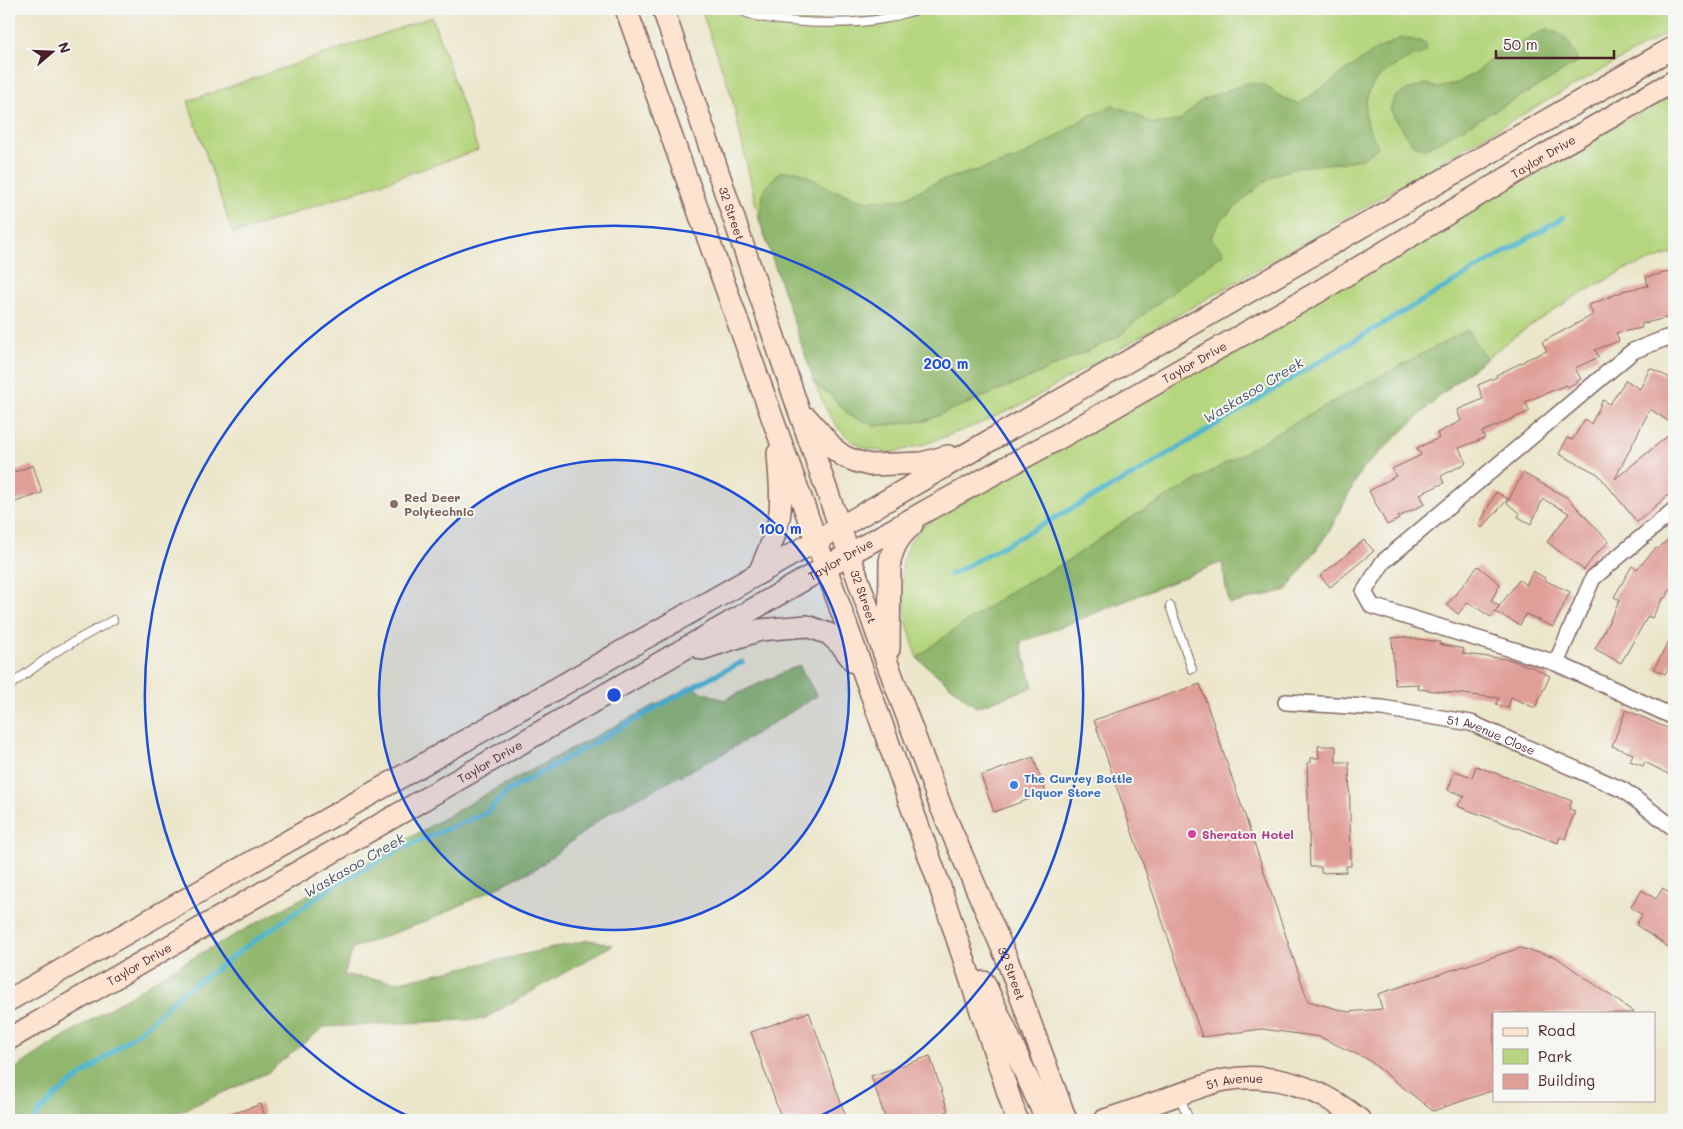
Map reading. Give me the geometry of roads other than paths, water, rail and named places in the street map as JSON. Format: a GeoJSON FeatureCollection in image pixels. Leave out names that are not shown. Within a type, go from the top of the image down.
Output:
{"type":"FeatureCollection","features":[{"type":"Feature","properties":{"kind":"main road"},"geometry":{"type":"LineString","coordinates":[[626,9],[938,881],[1017,1120]]}},
{"type":"Feature","properties":{"kind":"main road","name":"32 Street"},"geometry":{"type":"LineString","coordinates":[[663,9],[797,405],[888,665],[941,807],[1007,959],[1066,1120]]}},
{"type":"Feature","properties":{"kind":"main road"},"geometry":{"type":"LineString","coordinates":[[9,1000],[816,541],[1674,47]]}},
{"type":"Feature","properties":{"kind":"main road","name":"Taylor Drive"},"geometry":{"type":"LineString","coordinates":[[9,1039],[826,567],[933,506],[1056,440],[1310,296],[1540,158],[1674,81]]}},
{"type":"Feature","properties":{"kind":"main road"},"geometry":{"type":"LineString","coordinates":[[797,405],[835,450],[846,457],[870,465],[922,463],[977,448]]}},
{"type":"Feature","properties":{"kind":"main road"},"geometry":{"type":"LineString","coordinates":[[759,573],[772,542],[780,510],[778,430]]}},
{"type":"Feature","properties":{"kind":"main road"},"geometry":{"type":"LineString","coordinates":[[888,665],[890,561],[893,548],[898,538],[933,506]]}},
{"type":"Feature","properties":{"kind":"main road"},"geometry":{"type":"LineString","coordinates":[[661,662],[760,630],[807,626],[828,634],[842,646],[864,674]]}},
{"type":"Feature","properties":{"kind":"main road"},"geometry":{"type":"LineString","coordinates":[[938,881],[1042,1110],[1056,1120]]}},
{"type":"Feature","properties":{"kind":"main road","name":"51 Avenue"},"geometry":{"type":"LineString","coordinates":[[1105,1120],[1222,1080],[1237,1078],[1271,1078],[1304,1087],[1319,1093],[1348,1110],[1360,1120]]}},
{"type":"Feature","properties":{"kind":"street"},"geometry":{"type":"LineString","coordinates":[[1674,341],[1666,338],[1633,351],[1383,562],[1364,592],[1372,606],[1556,663],[1674,717]]}},
{"type":"Feature","properties":{"kind":"street"},"geometry":{"type":"LineString","coordinates":[[1556,663],[1593,578],[1674,510]]}},
{"type":"Feature","properties":{"kind":"street","name":"51 Avenue Close"},"geometry":{"type":"LineString","coordinates":[[1286,702],[1382,708],[1471,723],[1623,790],[1674,828]]}},
{"type":"Feature","properties":{"kind":"lane"},"geometry":{"type":"LineString","coordinates":[[738,9],[763,18],[839,23],[887,18],[922,9]]}},
{"type":"Feature","properties":{"kind":"lane"},"geometry":{"type":"LineString","coordinates":[[1170,606],[1192,670]]}},
{"type":"Feature","properties":{"kind":"lane"},"geometry":{"type":"LineString","coordinates":[[9,686],[57,651],[114,620]]}},
{"type":"Feature","properties":{"kind":"lane"},"geometry":{"type":"LineString","coordinates":[[1179,1095],[1189,1120]]}},
{"type":"Feature","properties":{"kind":"waterway","name":"Waskasoo Creek"},"geometry":{"type":"LineString","coordinates":[[950,575],[1135,474],[1345,346],[1563,218]]}},
{"type":"Feature","properties":{"kind":"waterway","name":"Waskasoo Creek"},"geometry":{"type":"LineString","coordinates":[[34,1120],[39,1112],[60,1092],[150,1023],[181,993],[335,885],[402,848],[486,813],[508,791],[707,679],[742,662]]}},
{"type":"Feature","properties":{"kind":"place","name":"Red Deer Polytechnic"},"geometry":{"type":"Point","coordinates":[394,504]}},
{"type":"Feature","properties":{"kind":"place","name":"The Curvey Bottle Liquor Store"},"geometry":{"type":"Point","coordinates":[1014,785]}},
{"type":"Feature","properties":{"kind":"place","name":"Sheraton Hotel"},"geometry":{"type":"Point","coordinates":[1192,834]}}]}
